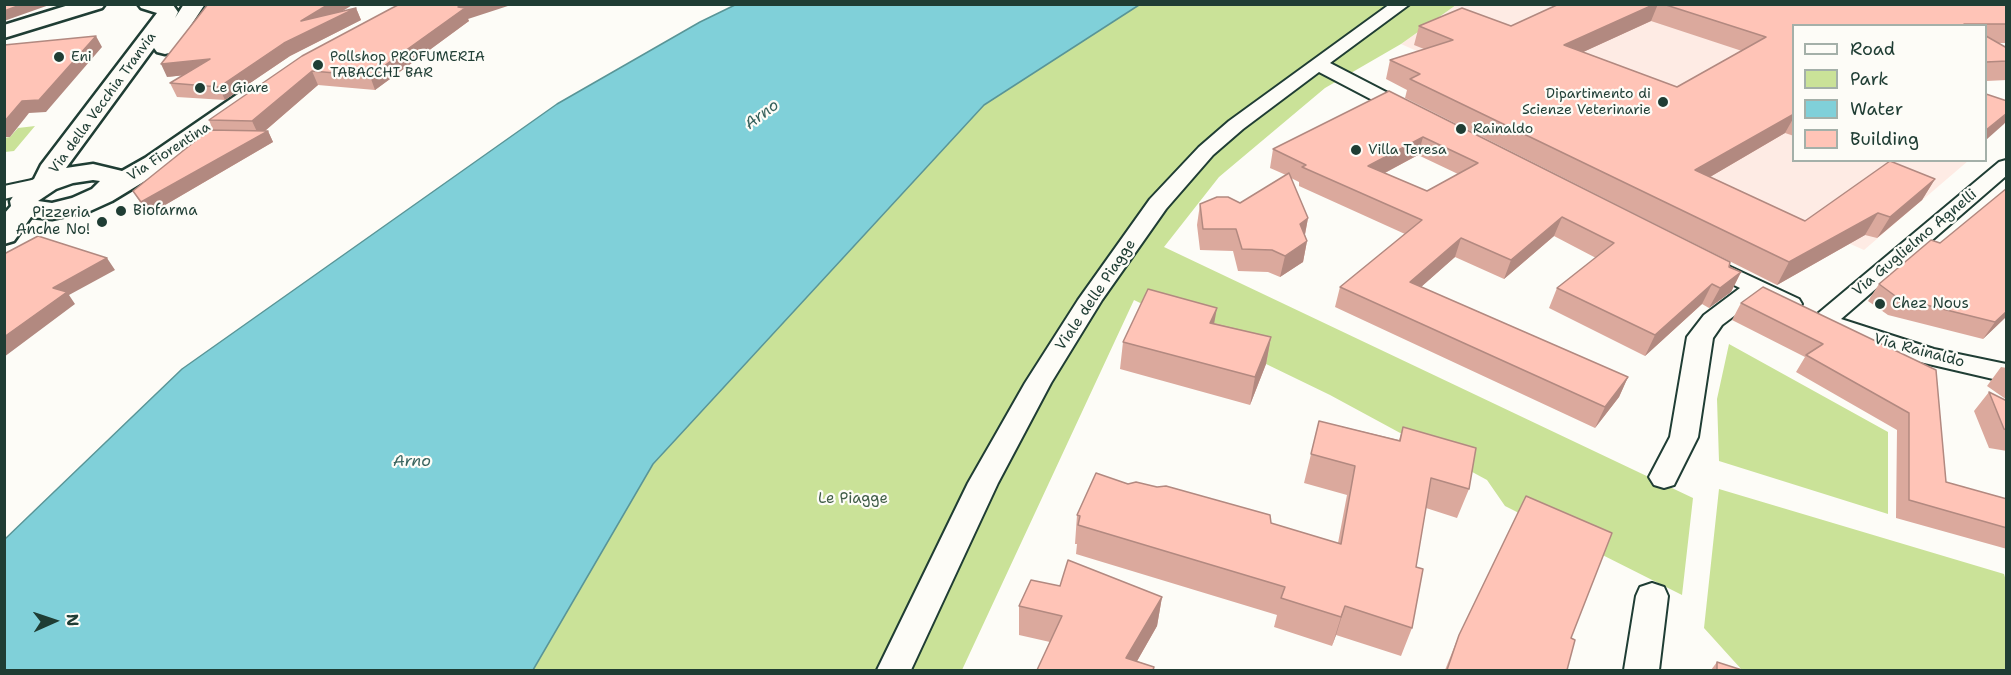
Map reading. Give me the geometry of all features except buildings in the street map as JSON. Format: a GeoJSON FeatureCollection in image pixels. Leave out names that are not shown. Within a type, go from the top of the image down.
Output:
{"type":"FeatureCollection","features":[{"type":"Feature","properties":{"kind":"main road"},"geometry":{"type":"LineString","coordinates":[[4,32],[95,4]]}},
{"type":"Feature","properties":{"kind":"main road"},"geometry":{"type":"LineString","coordinates":[[73,11],[111,4]]}},
{"type":"Feature","properties":{"kind":"main road","name":"Via della Vecchia Tranvia"},"geometry":{"type":"LineString","coordinates":[[46,183],[50,171],[168,12],[166,9],[148,4]]}},
{"type":"Feature","properties":{"kind":"main road","name":"Via della Vecchia Tranvia"},"geometry":{"type":"LineString","coordinates":[[81,173],[87,157],[195,4]]}},
{"type":"Feature","properties":{"kind":"main road","name":"Via Fiorentina"},"geometry":{"type":"LineString","coordinates":[[4,256],[36,239],[101,195],[154,164],[264,87]]}},
{"type":"Feature","properties":{"kind":"main road"},"geometry":{"type":"LineString","coordinates":[[81,173],[111,175],[113,184],[101,195],[52,211],[40,211],[11,202],[24,201],[28,195],[46,183],[81,173]]}},
{"type":"Feature","properties":{"kind":"main road"},"geometry":{"type":"LineString","coordinates":[[4,235],[11,202]]}},
{"type":"Feature","properties":{"kind":"street","name":"Viale delle Piagge"},"geometry":{"type":"LineString","coordinates":[[894,670],[983,483],[1038,383],[1090,300],[1158,204],[1206,151],[1236,124],[1402,4]]}},
{"type":"Feature","properties":{"kind":"street"},"geometry":{"type":"LineString","coordinates":[[1320,65],[1428,121]]}},
{"type":"Feature","properties":{"kind":"street","name":"Via Guglielmo Agnelli"},"geometry":{"type":"LineString","coordinates":[[1824,321],[2007,166]]}},
{"type":"Feature","properties":{"kind":"street","name":"Via Rainaldo"},"geometry":{"type":"LineString","coordinates":[[1692,256],[1824,321],[1929,356],[2007,374]]}},
{"type":"Feature","properties":{"kind":"street"},"geometry":{"type":"LineString","coordinates":[[1664,477],[1684,437],[1700,337],[1713,320],[1756,288]]}},
{"type":"Feature","properties":{"kind":"street"},"geometry":{"type":"LineString","coordinates":[[1641,670],[1652,596]]}},
{"type":"Feature","properties":{"kind":"shaded area","name":"Dipartimento di Scienze Veterinarie"},"geometry":{"type":"Polygon","coordinates":[[[1456,5],[1737,5],[1792,34],[1792,162],[1967,162],[1864,250],[1401,44],[1456,5]]]}},
{"type":"Feature","properties":{"kind":"green space","name":"Le Piagge"},"geometry":{"type":"Polygon","coordinates":[[[1139,5],[1456,5],[1401,44],[1325,88],[1219,177],[1164,247],[1693,498],[1682,595],[1505,506],[1487,480],[1330,395],[1134,300],[962,670],[533,670],[653,464],[984,105],[1139,5]]]}},
{"type":"Feature","properties":{"kind":"green space"},"geometry":{"type":"Polygon","coordinates":[[[35,126],[14,151],[5,152],[4,138],[10,137],[18,128],[35,126]]]}},
{"type":"Feature","properties":{"kind":"green space"},"geometry":{"type":"Polygon","coordinates":[[[1729,344],[1888,432],[1888,514],[1719,461],[1717,399],[1729,344]]]}},
{"type":"Feature","properties":{"kind":"green space"},"geometry":{"type":"Polygon","coordinates":[[[1719,489],[2004,574],[2006,581],[2006,670],[1742,670],[1704,628],[1719,489]]]}},
{"type":"Feature","properties":{"kind":"water","name":"Arno"},"geometry":{"type":"Polygon","coordinates":[[[737,4],[1139,5],[984,105],[653,464],[533,670],[5,670],[5,539],[182,369],[557,104],[700,22],[737,4]]]}},
{"type":"Feature","properties":{"kind":"place","name":"Eni"},"geometry":{"type":"Point","coordinates":[59,57]}},
{"type":"Feature","properties":{"kind":"place","name":"Pollshop PROFUMERIA TABACCHI BAR"},"geometry":{"type":"Point","coordinates":[318,65]}},
{"type":"Feature","properties":{"kind":"place","name":"Le Giare"},"geometry":{"type":"Point","coordinates":[200,88]}},
{"type":"Feature","properties":{"kind":"place","name":"Dipartimento di Scienze Veterinarie"},"geometry":{"type":"Point","coordinates":[1663,102]}},
{"type":"Feature","properties":{"kind":"place","name":"Rainaldo"},"geometry":{"type":"Point","coordinates":[1461,129]}},
{"type":"Feature","properties":{"kind":"place","name":"Villa Teresa"},"geometry":{"type":"Point","coordinates":[1356,150]}},
{"type":"Feature","properties":{"kind":"place","name":"Biofarma"},"geometry":{"type":"Point","coordinates":[121,211]}},
{"type":"Feature","properties":{"kind":"place","name":"Pizzeria Anche No!"},"geometry":{"type":"Point","coordinates":[102,222]}},
{"type":"Feature","properties":{"kind":"place","name":"Chez Nous"},"geometry":{"type":"Point","coordinates":[1880,304]}}]}
